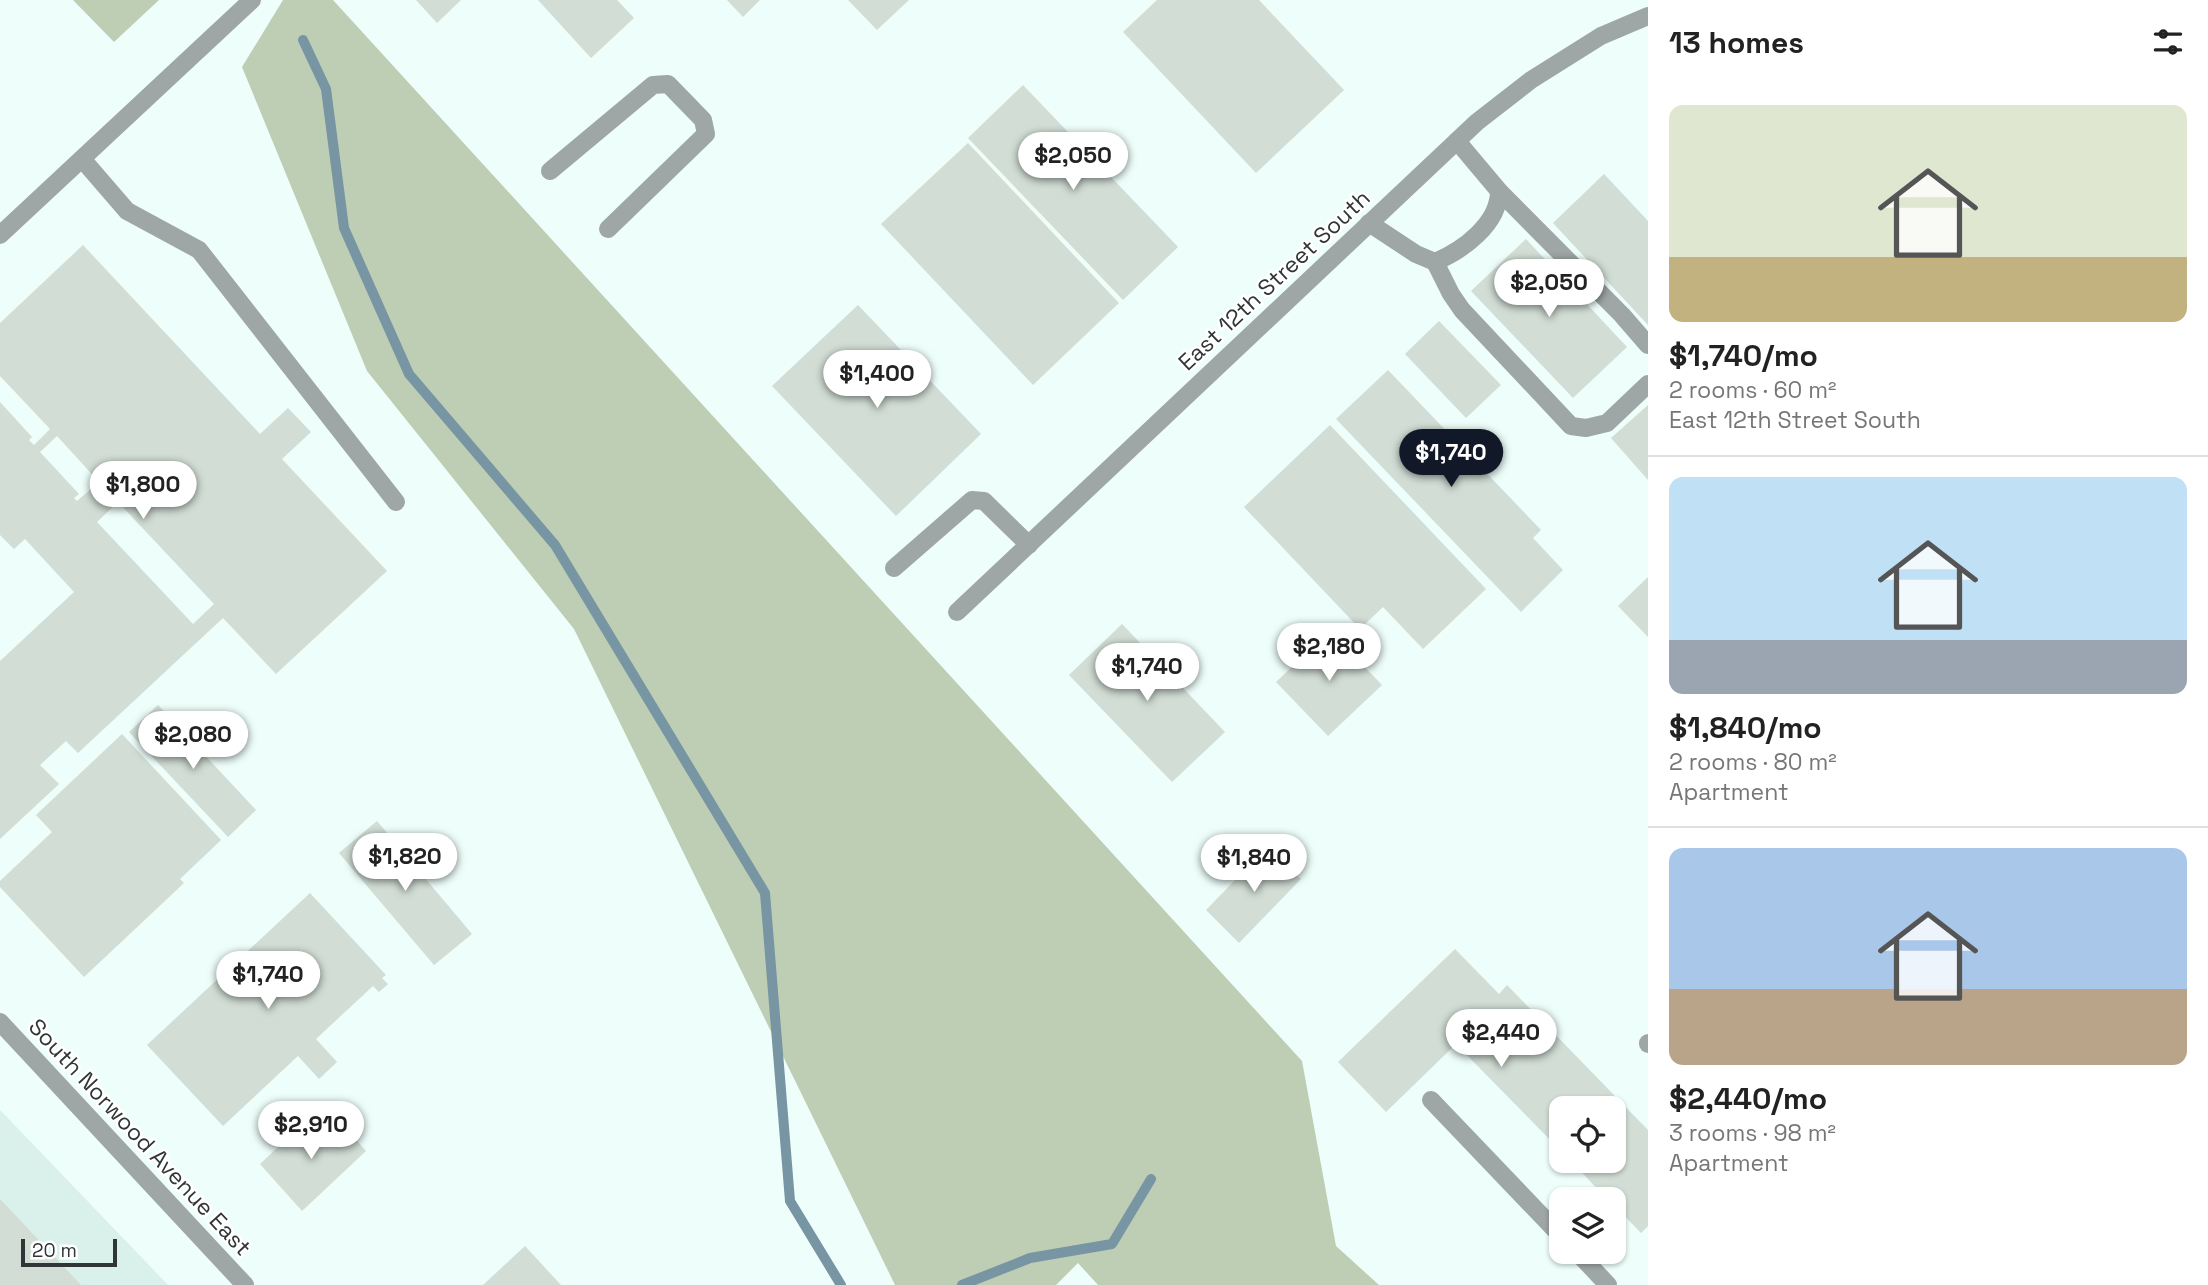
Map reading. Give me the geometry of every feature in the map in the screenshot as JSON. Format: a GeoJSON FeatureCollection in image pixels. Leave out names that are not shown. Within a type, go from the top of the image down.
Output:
{"type":"FeatureCollection","features":[{"type":"Feature","properties":{"kind":"street"},"geometry":{"type":"LineString","coordinates":[[0,235],[252,0]]}},
{"type":"Feature","properties":{"kind":"street","name":"East 12th Street South"},"geometry":{"type":"LineString","coordinates":[[957,612],[1457,141],[1531,80],[1601,36],[1648,16]]}},
{"type":"Feature","properties":{"kind":"street"},"geometry":{"type":"LineString","coordinates":[[550,171],[653,85],[668,84],[703,120],[705,134],[608,229]]}},
{"type":"Feature","properties":{"kind":"street"},"geometry":{"type":"LineString","coordinates":[[1457,141],[1499,191],[1622,315],[1648,345]]}},
{"type":"Feature","properties":{"kind":"street"},"geometry":{"type":"LineString","coordinates":[[83,160],[127,211],[200,250],[396,502]]}},
{"type":"Feature","properties":{"kind":"street"},"geometry":{"type":"LineString","coordinates":[[1436,262],[1451,256],[1493,217],[1499,201],[1499,191]]}},
{"type":"Feature","properties":{"kind":"street"},"geometry":{"type":"LineString","coordinates":[[1370,223],[1416,254],[1436,262],[1462,310],[1571,426],[1586,429],[1607,423],[1648,384]]}},
{"type":"Feature","properties":{"kind":"street"},"geometry":{"type":"LineString","coordinates":[[894,568],[972,500],[984,501],[1029,545]]}},
{"type":"Feature","properties":{"kind":"street","name":"South Norwood Avenue East"},"geometry":{"type":"LineString","coordinates":[[0,1022],[245,1285]]}},
{"type":"Feature","properties":{"kind":"street"},"geometry":{"type":"LineString","coordinates":[[1431,1100],[1549,1223]]}},
{"type":"Feature","properties":{"kind":"street"},"geometry":{"type":"LineString","coordinates":[[1588,1264],[1608,1285]]}},
{"type":"Feature","properties":{"kind":"shaded area"},"geometry":{"type":"Polygon","coordinates":[[[0,1110],[168,1285],[0,1285],[0,1110]]]}},
{"type":"Feature","properties":{"kind":"green space"},"geometry":{"type":"Polygon","coordinates":[[[73,0],[159,0],[114,42],[73,0]]]}},
{"type":"Feature","properties":{"kind":"green space"},"geometry":{"type":"Polygon","coordinates":[[[283,0],[333,0],[1302,1061],[1336,1246],[1379,1285],[1098,1285],[1078,1263],[1056,1285],[895,1285],[574,629],[367,371],[242,67],[283,0]]]}},
{"type":"Feature","properties":{"kind":"building"},"geometry":{"type":"Polygon","coordinates":[[[416,0],[461,0],[437,23],[416,0]]]}},
{"type":"Feature","properties":{"kind":"building"},"geometry":{"type":"Polygon","coordinates":[[[538,0],[617,0],[634,18],[591,58],[538,0]]]}},
{"type":"Feature","properties":{"kind":"building"},"geometry":{"type":"Polygon","coordinates":[[[727,0],[760,0],[743,17],[727,0]]]}},
{"type":"Feature","properties":{"kind":"building"},"geometry":{"type":"Polygon","coordinates":[[[848,0],[909,0],[877,30],[848,0]]]}},
{"type":"Feature","properties":{"kind":"building"},"geometry":{"type":"Polygon","coordinates":[[[1157,0],[1259,0],[1344,90],[1256,173],[1123,32],[1157,0]]]}},
{"type":"Feature","properties":{"kind":"building"},"geometry":{"type":"Polygon","coordinates":[[[1023,85],[1178,247],[1123,300],[968,138],[1023,85]]]}},
{"type":"Feature","properties":{"kind":"building"},"geometry":{"type":"Polygon","coordinates":[[[968,143],[1119,303],[1033,385],[881,224],[968,143]]]}},
{"type":"Feature","properties":{"kind":"building"},"geometry":{"type":"Polygon","coordinates":[[[1604,174],[1648,221],[1648,325],[1553,223],[1604,174]]]}},
{"type":"Feature","properties":{"kind":"building"},"geometry":{"type":"Polygon","coordinates":[[[1526,239],[1627,347],[1573,398],[1471,291],[1526,239]]]}},
{"type":"Feature","properties":{"kind":"building"},"geometry":{"type":"Polygon","coordinates":[[[83,245],[260,434],[288,408],[311,432],[282,459],[387,571],[276,674],[223,618],[78,753],[66,741],[40,765],[59,784],[0,839],[0,661],[74,592],[25,539],[14,549],[0,535],[0,402],[32,437],[29,440],[34,445],[50,429],[0,376],[0,323],[83,245]],[[57,436],[40,452],[79,494],[74,498],[77,501],[99,482],[57,436]],[[118,502],[97,522],[193,624],[214,604],[118,502]]]}},
{"type":"Feature","properties":{"kind":"building"},"geometry":{"type":"Polygon","coordinates":[[[858,305],[981,434],[896,516],[772,386],[858,305]]]}},
{"type":"Feature","properties":{"kind":"building"},"geometry":{"type":"Polygon","coordinates":[[[1439,321],[1501,385],[1466,418],[1405,354],[1439,321]]]}},
{"type":"Feature","properties":{"kind":"building"},"geometry":{"type":"Polygon","coordinates":[[[1388,370],[1541,530],[1533,538],[1563,570],[1521,612],[1336,419],[1388,370]]]}},
{"type":"Feature","properties":{"kind":"building"},"geometry":{"type":"Polygon","coordinates":[[[1648,405],[1648,480],[1611,438],[1648,405]]]}},
{"type":"Feature","properties":{"kind":"building"},"geometry":{"type":"Polygon","coordinates":[[[1330,425],[1486,589],[1423,649],[1383,607],[1360,629],[1244,507],[1330,425]]]}},
{"type":"Feature","properties":{"kind":"building"},"geometry":{"type":"Polygon","coordinates":[[[1648,577],[1648,637],[1618,606],[1648,577]]]}},
{"type":"Feature","properties":{"kind":"building"},"geometry":{"type":"Polygon","coordinates":[[[1122,624],[1225,732],[1172,782],[1069,675],[1122,624]]]}},
{"type":"Feature","properties":{"kind":"building"},"geometry":{"type":"Polygon","coordinates":[[[1330,631],[1382,685],[1328,736],[1276,682],[1330,631]]]}},
{"type":"Feature","properties":{"kind":"building"},"geometry":{"type":"Polygon","coordinates":[[[158,705],[256,810],[228,837],[129,732],[158,705]]]}},
{"type":"Feature","properties":{"kind":"building"},"geometry":{"type":"Polygon","coordinates":[[[122,734],[221,840],[180,879],[184,883],[84,977],[0,887],[0,881],[52,832],[36,815],[122,734]]]}},
{"type":"Feature","properties":{"kind":"building"},"geometry":{"type":"Polygon","coordinates":[[[377,821],[472,934],[434,965],[339,853],[377,821]]]}},
{"type":"Feature","properties":{"kind":"building"},"geometry":{"type":"Polygon","coordinates":[[[1268,846],[1301,879],[1239,943],[1206,910],[1268,846]]]}},
{"type":"Feature","properties":{"kind":"building"},"geometry":{"type":"Polygon","coordinates":[[[310,893],[386,975],[382,978],[388,984],[379,992],[373,986],[316,1039],[337,1062],[319,1079],[298,1056],[223,1126],[147,1045],[310,893]]]}},
{"type":"Feature","properties":{"kind":"building"},"geometry":{"type":"Polygon","coordinates":[[[1455,949],[1499,994],[1507,985],[1615,1096],[1549,1096],[1549,1139],[1456,1044],[1386,1112],[1338,1062],[1455,949]]]}},
{"type":"Feature","properties":{"kind":"building"},"geometry":{"type":"Polygon","coordinates":[[[1626,1107],[1648,1130],[1648,1226],[1641,1233],[1626,1217],[1626,1187],[1596,1187],[1582,1173],[1626,1173],[1626,1107]]]}},
{"type":"Feature","properties":{"kind":"building"},"geometry":{"type":"Polygon","coordinates":[[[313,1114],[342,1144],[352,1135],[366,1151],[302,1211],[260,1164],[313,1114]]]}},
{"type":"Feature","properties":{"kind":"building"},"geometry":{"type":"Polygon","coordinates":[[[0,1199],[81,1285],[0,1285],[0,1199]]]}},
{"type":"Feature","properties":{"kind":"building"},"geometry":{"type":"Polygon","coordinates":[[[525,1246],[561,1285],[483,1285],[525,1246]]]}},
{"type":"Feature","properties":{"kind":"waterway"},"geometry":{"type":"LineString","coordinates":[[303,40],[326,89],[344,228],[409,374],[555,545],[765,893],[790,1201],[841,1285]]}},
{"type":"Feature","properties":{"kind":"waterway"},"geometry":{"type":"LineString","coordinates":[[962,1285],[1030,1258],[1112,1244],[1151,1179]]}}]}
